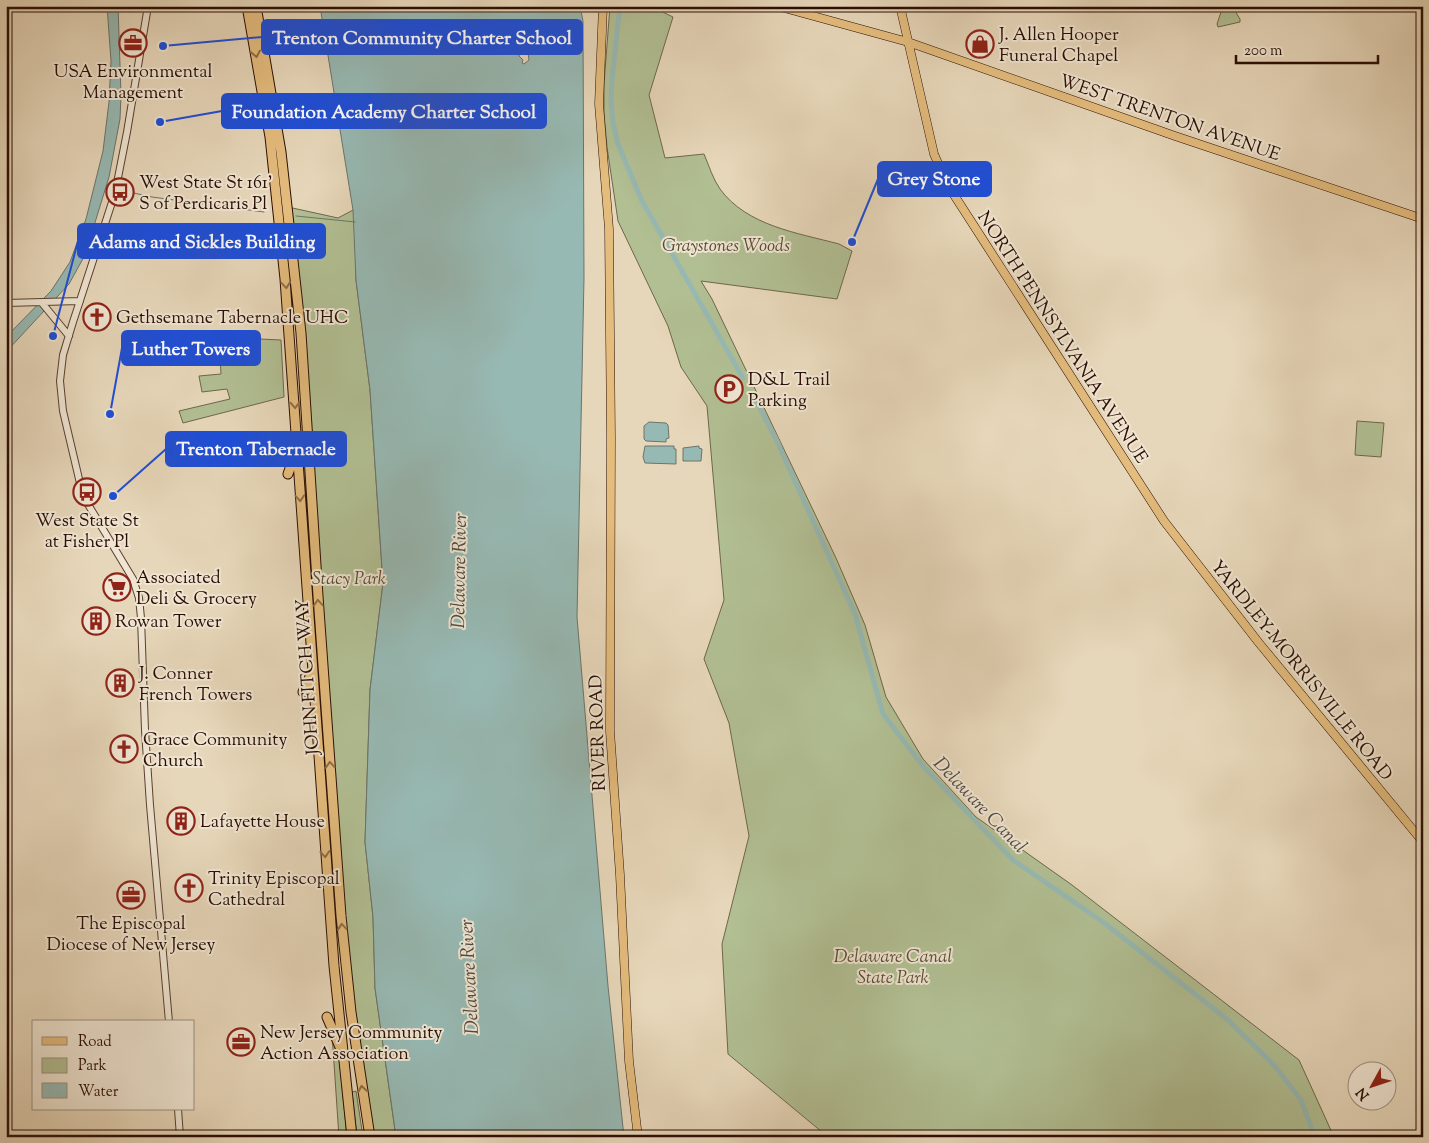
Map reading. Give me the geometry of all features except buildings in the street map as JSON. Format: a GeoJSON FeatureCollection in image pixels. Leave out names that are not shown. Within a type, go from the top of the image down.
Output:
{"type":"FeatureCollection","features":[{"type":"Feature","properties":{"kind":"highway","name":"JOHN FITCH WAY"},"geometry":{"type":"LineString","coordinates":[[247,6],[267,113],[276,181],[290,335],[334,966],[352,1137]]}},
{"type":"Feature","properties":{"kind":"highway","name":"JOHN FITCH WAY"},"geometry":{"type":"LineString","coordinates":[[257,8],[282,157],[301,333],[341,916],[351,1012],[368,1137]]}},
{"type":"Feature","properties":{"kind":"highway"},"geometry":{"type":"LineString","coordinates":[[288,474],[297,449]]}},
{"type":"Feature","properties":{"kind":"highway"},"geometry":{"type":"LineString","coordinates":[[303,692],[308,683],[312,666]]}},
{"type":"Feature","properties":{"kind":"highway"},"geometry":{"type":"LineString","coordinates":[[327,1017],[344,1056]]}},
{"type":"Feature","properties":{"kind":"main road","name":"RIVER ROAD"},"geometry":{"type":"LineString","coordinates":[[603,6],[599,104],[600,134],[608,205],[609,248],[611,437],[610,740],[622,900],[630,1070],[638,1137]]}},
{"type":"Feature","properties":{"kind":"main road","name":"WEST TRENTON AVENUE"},"geometry":{"type":"LineString","coordinates":[[777,6],[908,42],[1166,133],[1423,219]]}},
{"type":"Feature","properties":{"kind":"main road","name":"NORTH PENNSYLVANIA AVENUE"},"geometry":{"type":"LineString","coordinates":[[900,6],[934,154],[947,184],[1158,512]]}},
{"type":"Feature","properties":{"kind":"main road","name":"YARDLEY-MORRISVILLE ROAD"},"geometry":{"type":"LineString","coordinates":[[1158,512],[1220,594],[1423,842]]}},
{"type":"Feature","properties":{"kind":"street"},"geometry":{"type":"LineString","coordinates":[[148,6],[121,169],[69,336],[62,364],[61,389],[63,411],[80,487],[95,518],[133,578],[138,598],[141,618],[144,725],[169,1020]]}},
{"type":"Feature","properties":{"kind":"street"},"geometry":{"type":"LineString","coordinates":[[6,303],[80,301]]}},
{"type":"Feature","properties":{"kind":"street"},"geometry":{"type":"LineString","coordinates":[[41,303],[69,336]]}},
{"type":"Feature","properties":{"kind":"street"},"geometry":{"type":"LineString","coordinates":[[178,1110],[180,1137]]}},
{"type":"Feature","properties":{"kind":"green space","name":"Delaware Canal State Park"},"geometry":{"type":"Polygon","coordinates":[[[610,6],[650,6],[673,17],[649,95],[665,158],[704,154],[720,189],[731,202],[744,212],[790,232],[839,244],[852,251],[837,299],[701,281],[712,299],[836,558],[865,625],[886,697],[923,759],[976,817],[1072,885],[1299,1060],[1334,1137],[828,1137],[728,1054],[722,944],[749,836],[729,723],[704,659],[724,600],[707,406],[681,367],[668,326],[618,221],[604,113],[604,84],[610,6]]]}},
{"type":"Feature","properties":{"kind":"green space"},"geometry":{"type":"Polygon","coordinates":[[[1223,6],[1232,6],[1240,22],[1218,27],[1217,24],[1223,6]]]}},
{"type":"Feature","properties":{"kind":"green space","name":"Stacy Park"},"geometry":{"type":"Polygon","coordinates":[[[288,207],[338,218],[355,209],[356,280],[370,390],[383,583],[370,690],[365,842],[373,917],[375,988],[396,1137],[367,1137],[351,1012],[288,207]]]}},
{"type":"Feature","properties":{"kind":"green space"},"geometry":{"type":"Polygon","coordinates":[[[191,332],[219,337],[281,340],[284,397],[183,423],[179,411],[230,399],[227,389],[202,392],[199,376],[221,374],[220,356],[204,354],[186,347],[191,332]]]}},
{"type":"Feature","properties":{"kind":"green space"},"geometry":{"type":"Polygon","coordinates":[[[1357,421],[1384,423],[1381,457],[1355,455],[1357,421]]]}},
{"type":"Feature","properties":{"kind":"green space"},"geometry":{"type":"Polygon","coordinates":[[[332,1034],[339,1055],[347,1137],[339,1137],[332,1034]]]}},
{"type":"Feature","properties":{"kind":"green space"},"geometry":{"type":"Polygon","coordinates":[[[356,1091],[363,1137],[357,1137],[352,1092],[356,1091]]]}},
{"type":"Feature","properties":{"kind":"water"},"geometry":{"type":"Polygon","coordinates":[[[107,6],[118,6],[121,95],[120,119],[109,177],[85,255],[69,284],[6,352],[6,337],[51,291],[70,262],[86,219],[103,151],[109,102],[111,61],[107,6]]]}},
{"type":"Feature","properties":{"kind":"water","name":"Delaware River"},"geometry":{"type":"Polygon","coordinates":[[[320,6],[580,6],[583,21],[584,278],[577,617],[608,986],[624,1137],[396,1137],[375,988],[373,917],[365,842],[370,690],[383,583],[370,390],[356,280],[353,210],[320,6]],[[525,32],[521,37],[521,49],[518,45],[516,48],[523,60],[522,63],[524,64],[529,60],[525,32]]]}},
{"type":"Feature","properties":{"kind":"water"},"geometry":{"type":"Polygon","coordinates":[[[649,422],[666,423],[668,425],[669,438],[666,439],[666,442],[646,441],[644,439],[644,426],[649,422]]]}},
{"type":"Feature","properties":{"kind":"water"},"geometry":{"type":"Polygon","coordinates":[[[645,446],[674,446],[674,449],[676,449],[676,464],[645,463],[643,457],[645,446]]]}},
{"type":"Feature","properties":{"kind":"water"},"geometry":{"type":"Polygon","coordinates":[[[699,446],[702,449],[701,461],[683,461],[683,448],[699,446]]]}},
{"type":"Feature","properties":{"kind":"waterway","name":"Delaware Canal"},"geometry":{"type":"LineString","coordinates":[[620,6],[611,101],[613,123],[618,144],[641,199],[743,378]]}},
{"type":"Feature","properties":{"kind":"waterway"},"geometry":{"type":"LineString","coordinates":[[129,192],[152,197],[264,212]]}},
{"type":"Feature","properties":{"kind":"waterway"},"geometry":{"type":"LineString","coordinates":[[296,216],[355,222]]}},
{"type":"Feature","properties":{"kind":"waterway","name":"Delaware Canal"},"geometry":{"type":"LineString","coordinates":[[753,395],[776,439],[855,614],[883,714],[923,766],[1013,860],[1103,922],[1228,1020],[1274,1065],[1301,1100],[1315,1137]]}},
{"type":"Feature","properties":{"kind":"place","name":"USA Environmental Management"},"geometry":{"type":"Point","coordinates":[133,43]}},
{"type":"Feature","properties":{"kind":"place","name":"J. Allen Hooper Funeral Chapel"},"geometry":{"type":"Point","coordinates":[980,44]}},
{"type":"Feature","properties":{"kind":"place","name":"Trenton Community Charter School"},"geometry":{"type":"Point","coordinates":[163,46]}},
{"type":"Feature","properties":{"kind":"place","name":"Foundation Academy Charter School"},"geometry":{"type":"Point","coordinates":[160,122]}},
{"type":"Feature","properties":{"kind":"place","name":"West State St 161' S of Perdicaris Pl"},"geometry":{"type":"Point","coordinates":[120,192]}},
{"type":"Feature","properties":{"kind":"place","name":"Grey Stone"},"geometry":{"type":"Point","coordinates":[852,242]}},
{"type":"Feature","properties":{"kind":"place","name":"Gethsemane Tabernacle UHC"},"geometry":{"type":"Point","coordinates":[97,317]}},
{"type":"Feature","properties":{"kind":"place","name":"Adams and Sickles Building"},"geometry":{"type":"Point","coordinates":[53,336]}},
{"type":"Feature","properties":{"kind":"place","name":"D&L Trail Parking"},"geometry":{"type":"Point","coordinates":[729,389]}},
{"type":"Feature","properties":{"kind":"place","name":"Luther Towers"},"geometry":{"type":"Point","coordinates":[110,414]}},
{"type":"Feature","properties":{"kind":"place","name":"West State St at Fisher Pl"},"geometry":{"type":"Point","coordinates":[87,492]}},
{"type":"Feature","properties":{"kind":"place","name":"Trenton Tabernacle"},"geometry":{"type":"Point","coordinates":[113,496]}},
{"type":"Feature","properties":{"kind":"place","name":"Associated Deli & Grocery"},"geometry":{"type":"Point","coordinates":[117,587]}},
{"type":"Feature","properties":{"kind":"place","name":"Rowan Tower"},"geometry":{"type":"Point","coordinates":[96,621]}},
{"type":"Feature","properties":{"kind":"place","name":"J. Conner French Towers"},"geometry":{"type":"Point","coordinates":[120,683]}},
{"type":"Feature","properties":{"kind":"place","name":"Grace Community Church"},"geometry":{"type":"Point","coordinates":[124,749]}},
{"type":"Feature","properties":{"kind":"place","name":"Lafayette House"},"geometry":{"type":"Point","coordinates":[181,821]}},
{"type":"Feature","properties":{"kind":"place","name":"Trinity Episcopal Cathedral"},"geometry":{"type":"Point","coordinates":[189,888]}},
{"type":"Feature","properties":{"kind":"place","name":"The Episcopal Diocese of New Jersey"},"geometry":{"type":"Point","coordinates":[131,895]}},
{"type":"Feature","properties":{"kind":"place","name":"New Jersey Community Action Association"},"geometry":{"type":"Point","coordinates":[241,1042]}},
{"type":"Feature","properties":{"kind":"park label","name":"Graystones Woods"},"geometry":{"type":"Point","coordinates":[726,245]}}]}
